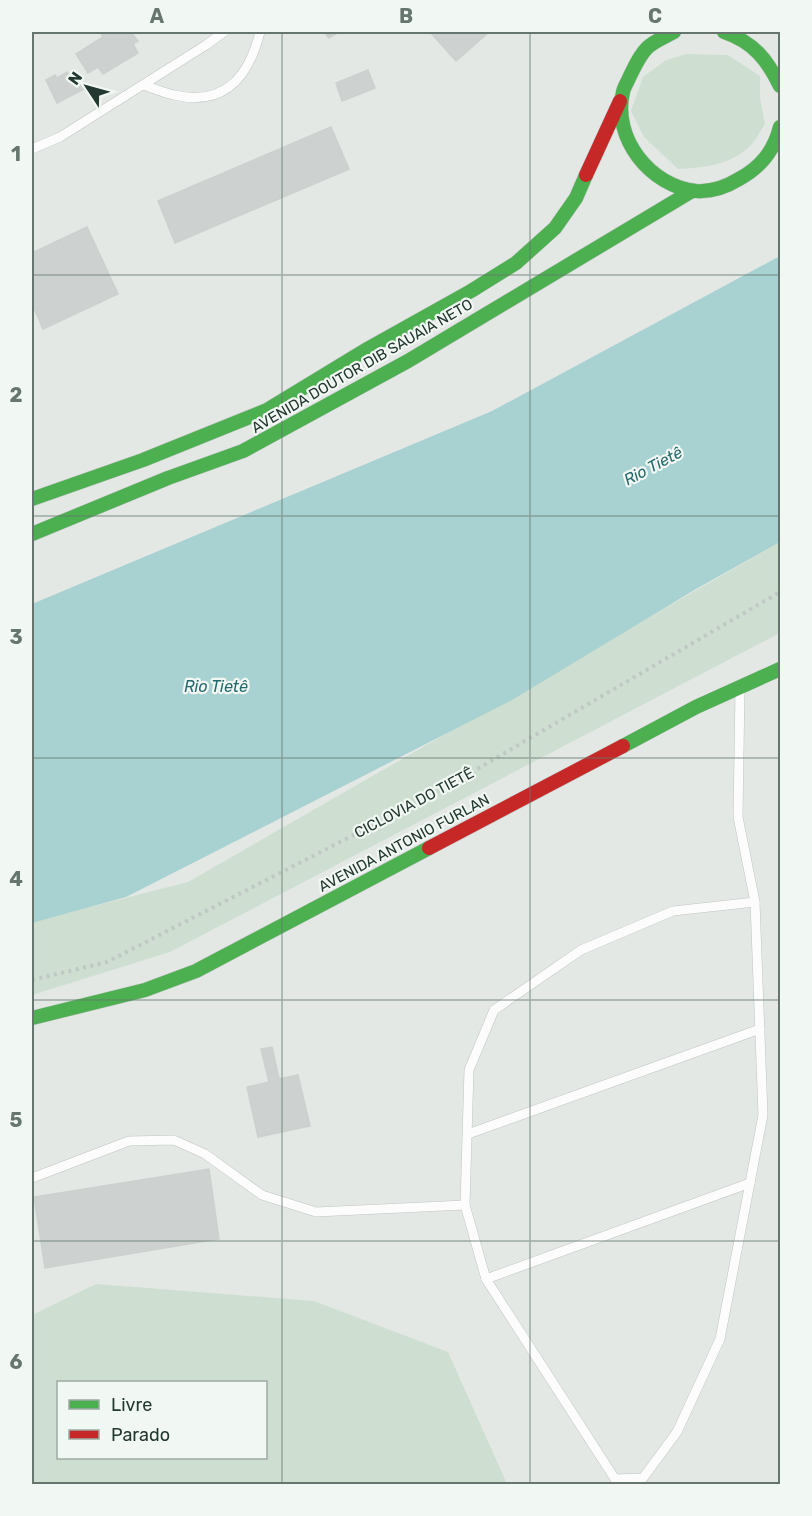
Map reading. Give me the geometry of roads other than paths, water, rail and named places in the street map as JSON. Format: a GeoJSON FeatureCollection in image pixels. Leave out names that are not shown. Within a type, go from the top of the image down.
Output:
{"type":"FeatureCollection","features":[{"type":"Feature","properties":{"kind":"main road"},"geometry":{"type":"LineString","coordinates":[[627,76],[646,48],[674,32]]}},
{"type":"Feature","properties":{"kind":"main road"},"geometry":{"type":"LineString","coordinates":[[724,32],[743,37],[771,50]]}},
{"type":"Feature","properties":{"kind":"main road"},"geometry":{"type":"LineString","coordinates":[[743,37],[769,62],[780,86]]}},
{"type":"Feature","properties":{"kind":"main road"},"geometry":{"type":"LineString","coordinates":[[633,42],[620,101],[621,126],[630,150],[646,170],[667,184],[692,191],[718,189],[743,180],[764,162],[778,140],[780,127]]}},
{"type":"Feature","properties":{"kind":"main road","name":"AVENIDA DOUTOR DIB SAUAIA NETO"},"geometry":{"type":"LineString","coordinates":[[32,499],[143,460],[267,410],[516,263],[555,228],[576,198],[620,101]]}},
{"type":"Feature","properties":{"kind":"main road"},"geometry":{"type":"LineString","coordinates":[[764,162],[780,155]]}},
{"type":"Feature","properties":{"kind":"main road","name":"AVENIDA DOUTOR DIB SAUAIA NETO"},"geometry":{"type":"LineString","coordinates":[[32,534],[254,446],[408,361],[692,191]]}},
{"type":"Feature","properties":{"kind":"main road","name":"AVENIDA ANTONIO FURLAN"},"geometry":{"type":"LineString","coordinates":[[32,1018],[145,990],[196,971],[696,707],[780,669]]}},
{"type":"Feature","properties":{"kind":"lane"},"geometry":{"type":"LineString","coordinates":[[32,149],[60,137],[224,32]]}},
{"type":"Feature","properties":{"kind":"lane"},"geometry":{"type":"LineString","coordinates":[[143,85],[176,96],[195,97],[220,94],[239,79],[255,52],[260,32]]}},
{"type":"Feature","properties":{"kind":"lane"},"geometry":{"type":"LineString","coordinates":[[740,687],[738,817],[755,902],[763,1115],[720,1339],[677,1432],[643,1478],[615,1479],[486,1279],[465,1205],[470,1070],[495,1010],[581,950],[672,911],[755,902]]}},
{"type":"Feature","properties":{"kind":"lane"},"geometry":{"type":"LineString","coordinates":[[468,1134],[760,1029]]}},
{"type":"Feature","properties":{"kind":"lane"},"geometry":{"type":"LineString","coordinates":[[32,1178],[129,1141],[174,1140],[205,1154],[262,1195],[316,1212],[465,1205]]}},
{"type":"Feature","properties":{"kind":"lane"},"geometry":{"type":"LineString","coordinates":[[486,1279],[750,1183]]}},
{"type":"Feature","properties":{"kind":"water","name":"Rio Tietê"},"geometry":{"type":"Polygon","coordinates":[[[780,256],[780,542],[696,589],[512,700],[126,897],[32,923],[32,604],[492,411],[780,256]]]}}]}
